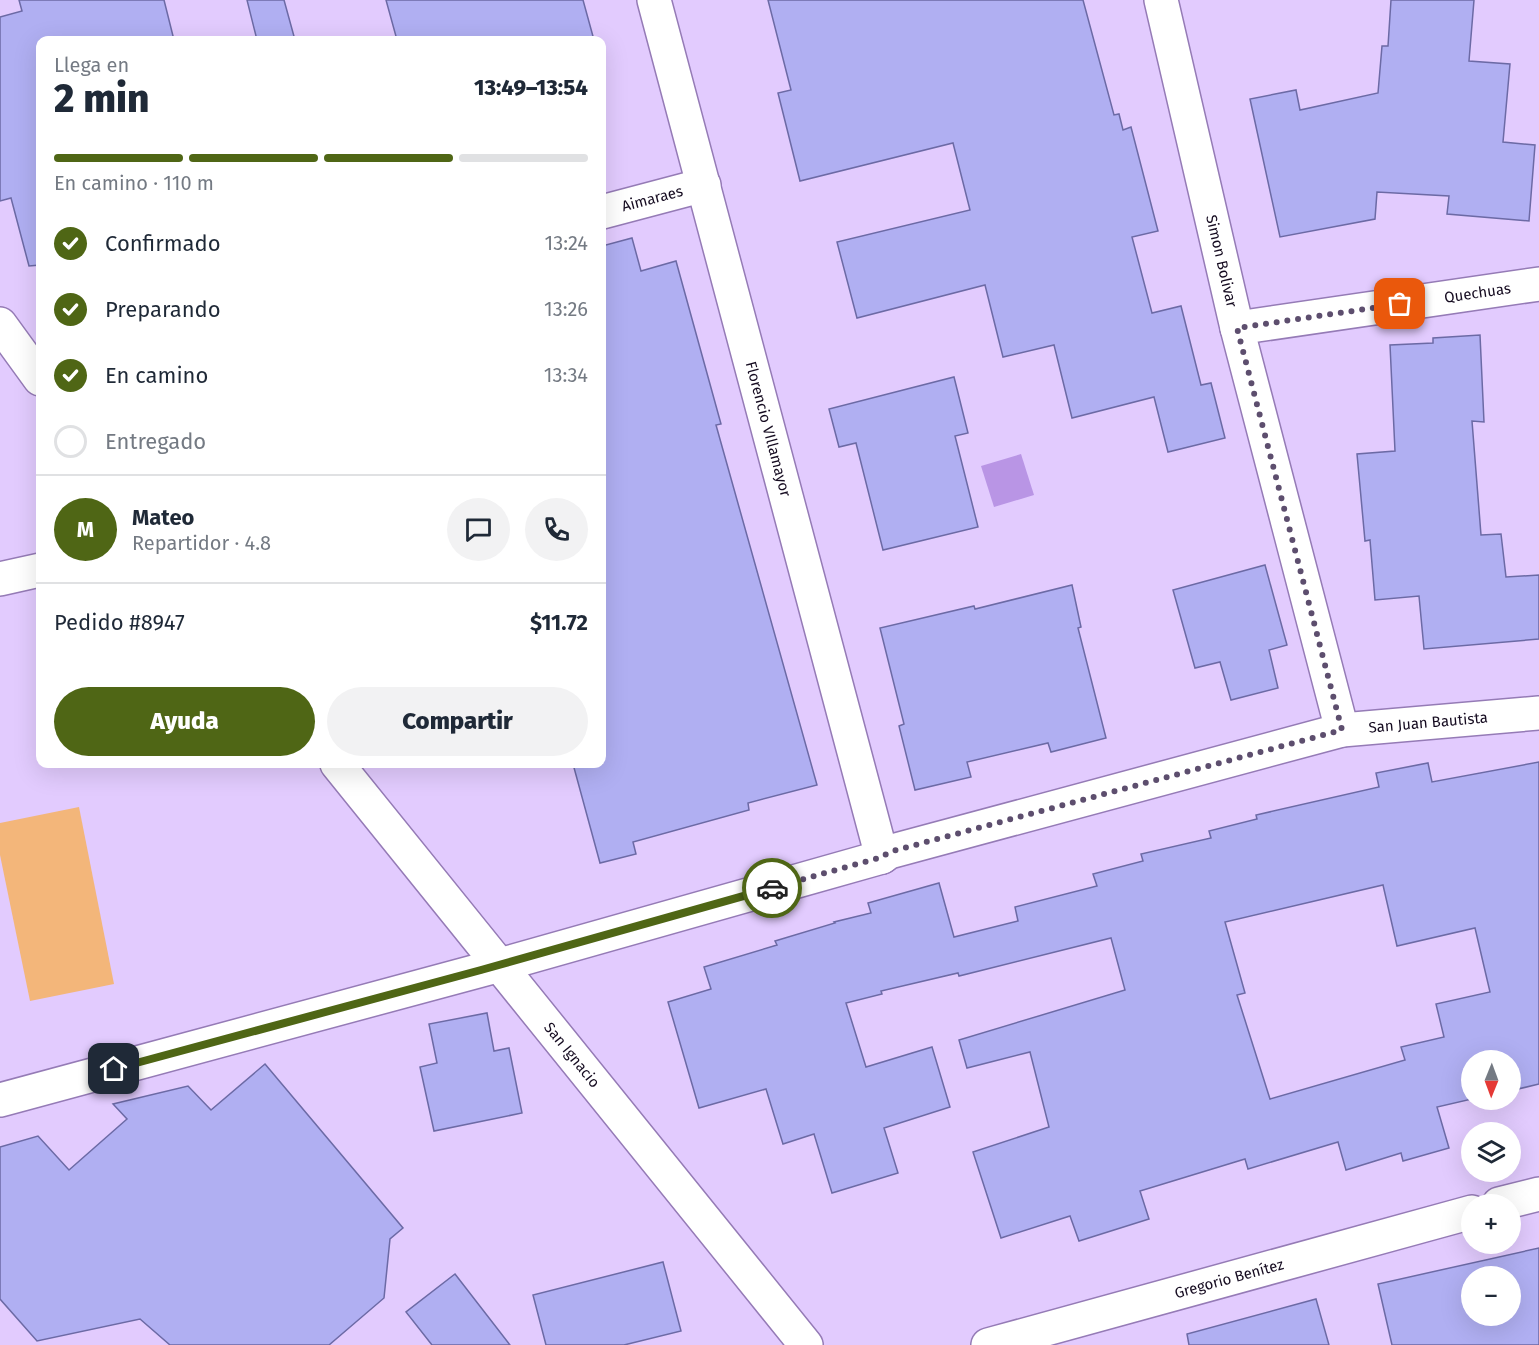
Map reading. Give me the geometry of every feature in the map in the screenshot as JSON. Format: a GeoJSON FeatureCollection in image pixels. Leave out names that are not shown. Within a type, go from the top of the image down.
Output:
{"type":"FeatureCollection","features":[{"type":"Feature","properties":{"kind":"street","name":"Florencio VIllamayor"},"geometry":{"type":"LineString","coordinates":[[654,0],[882,857]]}},
{"type":"Feature","properties":{"kind":"street","name":"Simon Bolivar"},"geometry":{"type":"LineString","coordinates":[[1161,0],[1237,328],[1342,730]]}},
{"type":"Feature","properties":{"kind":"street","name":"Aimaraes"},"geometry":{"type":"LineString","coordinates":[[606,211],[704,185]]}},
{"type":"Feature","properties":{"kind":"street","name":"Quechuas"},"geometry":{"type":"LineString","coordinates":[[1237,328],[1539,284]]}},
{"type":"Feature","properties":{"kind":"street"},"geometry":{"type":"LineString","coordinates":[[0,324],[36,366]]}},
{"type":"Feature","properties":{"kind":"street"},"geometry":{"type":"LineString","coordinates":[[0,579],[36,571]]}},
{"type":"Feature","properties":{"kind":"street","name":"San Juan Bautista"},"geometry":{"type":"LineString","coordinates":[[0,1100],[500,965],[882,857],[889,852],[1342,730],[1539,713]]}},
{"type":"Feature","properties":{"kind":"street","name":"San Ignacio"},"geometry":{"type":"LineString","coordinates":[[340,768],[806,1345]]}},
{"type":"Feature","properties":{"kind":"street"},"geometry":{"type":"LineString","coordinates":[[1521,1198],[1539,1194]]}},
{"type":"Feature","properties":{"kind":"street","name":"Gregorio Benítez"},"geometry":{"type":"LineString","coordinates":[[988,1345],[1461,1215]]}},
{"type":"Feature","properties":{"kind":"shaded area"},"geometry":{"type":"Polygon","coordinates":[[[1021,454],[1034,495],[994,507],[981,466],[1021,454]]]}},
{"type":"Feature","properties":{"kind":"shaded area"},"geometry":{"type":"Polygon","coordinates":[[[79,807],[114,984],[30,1001],[0,855],[0,823],[79,807]]]}},
{"type":"Feature","properties":{"kind":"building"},"geometry":{"type":"Polygon","coordinates":[[[19,0],[164,0],[173,36],[36,36],[36,265],[29,266],[11,198],[0,201],[0,17],[22,11],[19,0]]]}},
{"type":"Feature","properties":{"kind":"building"},"geometry":{"type":"Polygon","coordinates":[[[247,0],[284,0],[294,36],[256,36],[247,0]]]}},
{"type":"Feature","properties":{"kind":"building"},"geometry":{"type":"Polygon","coordinates":[[[386,0],[583,0],[593,36],[396,36],[386,0]]]}},
{"type":"Feature","properties":{"kind":"building"},"geometry":{"type":"Polygon","coordinates":[[[768,0],[1083,0],[1114,115],[1119,114],[1123,130],[1131,127],[1158,231],[1132,237],[1152,313],[1181,306],[1201,385],[1211,383],[1225,438],[1168,452],[1154,397],[1072,418],[1054,345],[1003,357],[985,285],[857,318],[837,242],[970,210],[953,143],[800,181],[778,93],[791,90],[768,0]]]}},
{"type":"Feature","properties":{"kind":"building"},"geometry":{"type":"Polygon","coordinates":[[[1391,0],[1474,0],[1469,61],[1510,64],[1503,142],[1535,145],[1529,221],[1447,214],[1449,196],[1377,192],[1375,219],[1280,237],[1250,99],[1296,90],[1300,110],[1378,93],[1382,46],[1388,46],[1391,0]]]}},
{"type":"Feature","properties":{"kind":"building"},"geometry":{"type":"Polygon","coordinates":[[[632,238],[641,271],[676,261],[721,424],[716,425],[817,785],[748,803],[749,810],[633,842],[636,854],[600,863],[574,768],[606,768],[606,245],[632,238]]]}},
{"type":"Feature","properties":{"kind":"building"},"geometry":{"type":"Polygon","coordinates":[[[1480,335],[1484,422],[1472,421],[1481,535],[1501,534],[1506,577],[1539,575],[1539,639],[1424,649],[1419,596],[1375,600],[1370,540],[1365,541],[1357,454],[1395,451],[1390,345],[1433,343],[1433,338],[1480,335]]]}},
{"type":"Feature","properties":{"kind":"building"},"geometry":{"type":"Polygon","coordinates":[[[954,377],[968,433],[955,436],[978,527],[883,550],[856,443],[839,447],[829,409],[954,377]]]}},
{"type":"Feature","properties":{"kind":"building"},"geometry":{"type":"Polygon","coordinates":[[[1265,565],[1287,645],[1269,650],[1278,688],[1231,700],[1220,662],[1195,668],[1173,590],[1265,565]]]}},
{"type":"Feature","properties":{"kind":"building"},"geometry":{"type":"Polygon","coordinates":[[[1072,585],[1081,627],[1078,628],[1106,738],[1051,752],[1048,743],[967,762],[971,777],[915,790],[899,726],[904,724],[880,628],[974,606],[975,609],[1072,585]]]}},
{"type":"Feature","properties":{"kind":"building"},"geometry":{"type":"Polygon","coordinates":[[[1539,762],[1539,1084],[1521,1088],[1521,1050],[1461,1050],[1461,1102],[1437,1107],[1449,1148],[1403,1161],[1401,1153],[1346,1170],[1338,1142],[1248,1169],[1245,1159],[1140,1191],[1149,1219],[1079,1241],[1070,1216],[1001,1238],[973,1152],[1049,1127],[1030,1052],[967,1068],[959,1040],[1125,990],[1111,938],[959,976],[958,973],[881,991],[882,994],[846,1003],[866,1067],[932,1047],[950,1107],[884,1128],[898,1173],[832,1193],[814,1134],[783,1144],[766,1089],[699,1108],[668,1002],[711,989],[704,967],[777,945],[775,941],[871,913],[868,903],[939,883],[954,937],[1018,921],[1015,907],[1097,886],[1093,874],[1143,861],[1141,854],[1211,838],[1209,831],[1257,819],[1256,815],[1379,787],[1376,773],[1428,763],[1432,782],[1539,762]],[[1383,885],[1225,922],[1245,993],[1237,995],[1270,1099],[1405,1060],[1401,1047],[1444,1037],[1436,1004],[1490,992],[1475,928],[1397,946],[1383,885]]]}},
{"type":"Feature","properties":{"kind":"building"},"geometry":{"type":"Polygon","coordinates":[[[487,1013],[494,1051],[509,1048],[522,1113],[434,1131],[420,1067],[437,1063],[429,1024],[487,1013]]]}},
{"type":"Feature","properties":{"kind":"building"},"geometry":{"type":"Polygon","coordinates":[[[265,1064],[403,1228],[390,1239],[384,1298],[329,1345],[170,1345],[140,1319],[37,1341],[0,1299],[0,1147],[38,1136],[69,1170],[127,1119],[113,1104],[188,1086],[211,1110],[265,1064]]]}},
{"type":"Feature","properties":{"kind":"building"},"geometry":{"type":"Polygon","coordinates":[[[1539,1248],[1539,1345],[1392,1345],[1378,1284],[1512,1254],[1521,1254],[1521,1252],[1539,1248]]]}},
{"type":"Feature","properties":{"kind":"building"},"geometry":{"type":"Polygon","coordinates":[[[663,1262],[681,1331],[624,1345],[546,1345],[533,1295],[663,1262]]]}},
{"type":"Feature","properties":{"kind":"building"},"geometry":{"type":"Polygon","coordinates":[[[455,1274],[510,1345],[432,1345],[406,1312],[455,1274]]]}},
{"type":"Feature","properties":{"kind":"building"},"geometry":{"type":"Polygon","coordinates":[[[1316,1299],[1329,1345],[1189,1345],[1187,1334],[1316,1299]]]}},
{"type":"Feature","properties":{"kind":"way so far"},"geometry":{"type":"LineString","coordinates":[[772,888],[882,857],[889,852],[1342,730],[1237,328],[1400,304]]}},
{"type":"Feature","properties":{"kind":"route"},"geometry":{"type":"LineString","coordinates":[[114,1069],[481,970],[772,888]]}}]}
